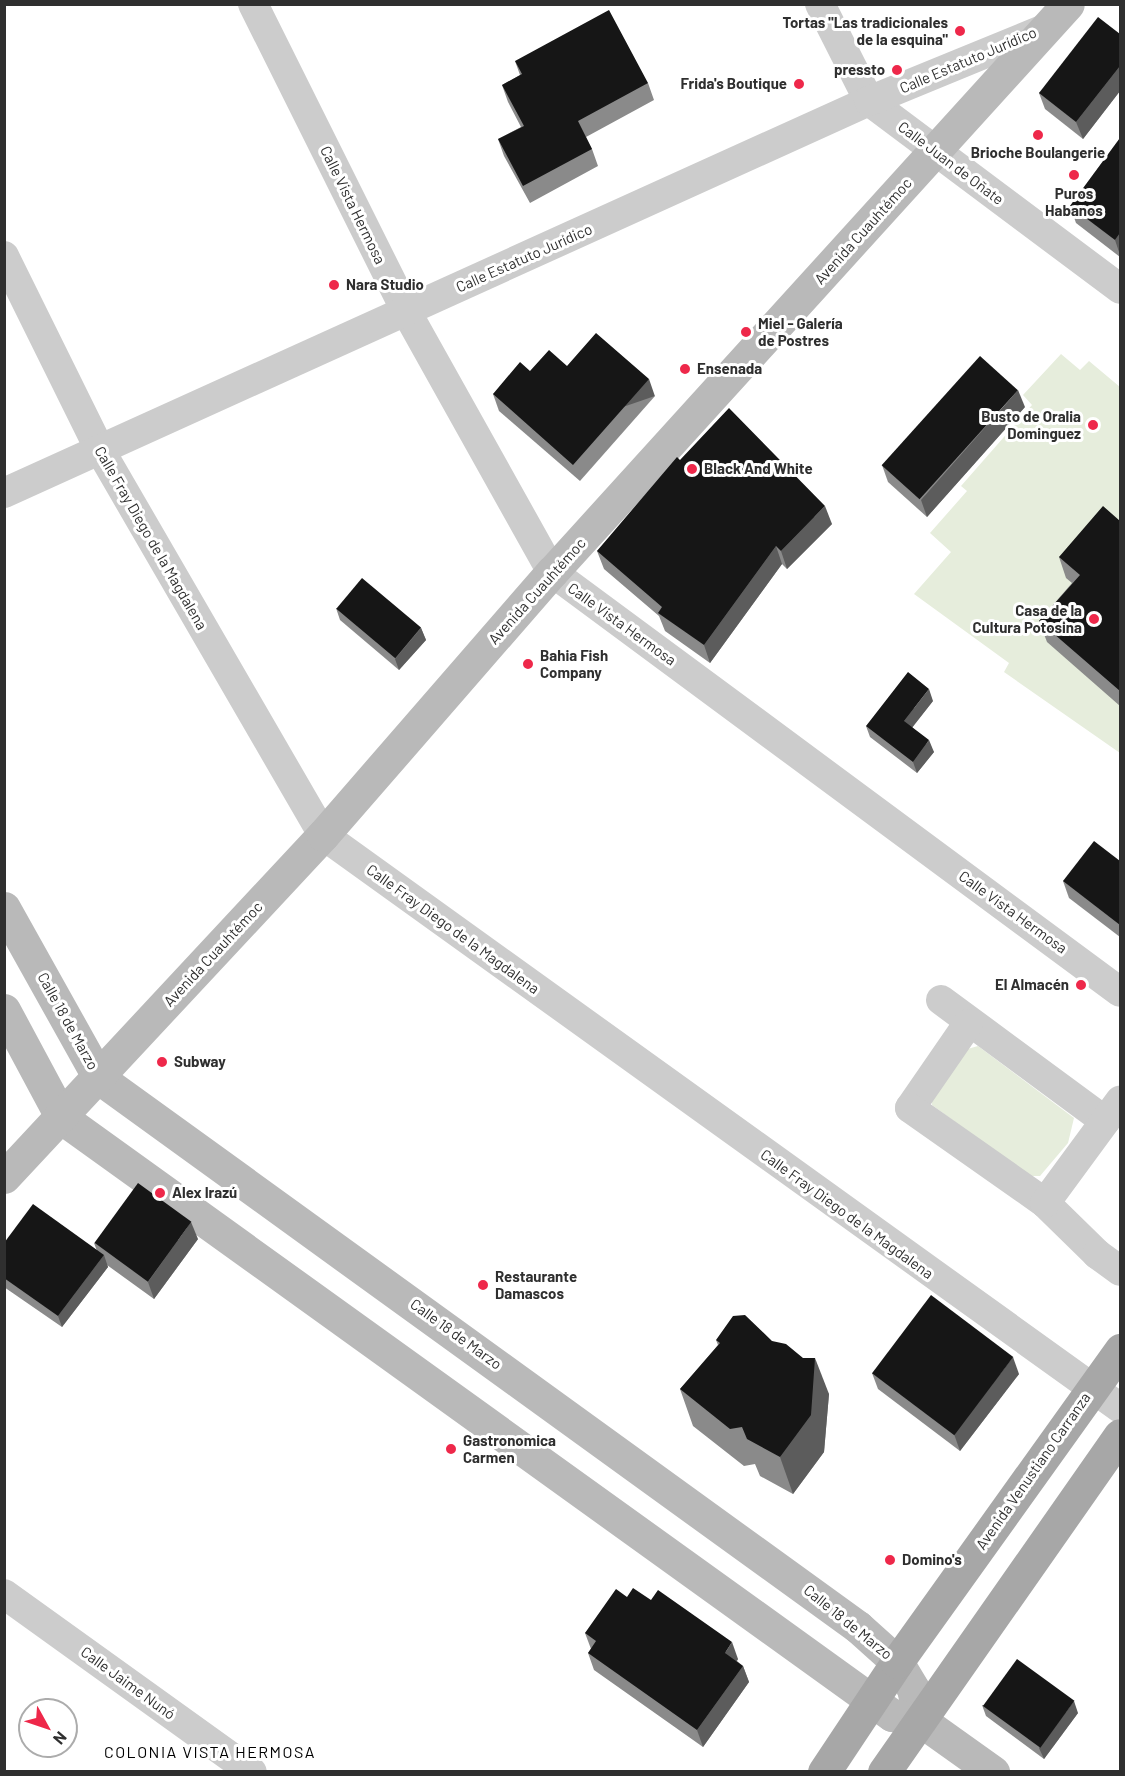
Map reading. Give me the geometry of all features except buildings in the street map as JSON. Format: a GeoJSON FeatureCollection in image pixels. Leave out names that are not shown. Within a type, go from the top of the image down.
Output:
{"type":"FeatureCollection","features":[{"type":"Feature","properties":{"kind":"main road","name":"Avenida Venustiano Carranza"},"geometry":{"type":"LineString","coordinates":[[824,1772],[897,1662],[1120,1350]]}},
{"type":"Feature","properties":{"kind":"main road"},"geometry":{"type":"LineString","coordinates":[[884,1772],[1120,1435]]}},
{"type":"Feature","properties":{"kind":"street","name":"Calle Vista Hermosa"},"geometry":{"type":"LineString","coordinates":[[253,4],[406,311],[552,572],[1120,992]]}},
{"type":"Feature","properties":{"kind":"street","name":"Calle Juan de Oñate"},"geometry":{"type":"LineString","coordinates":[[820,4],[869,101],[1120,289]]}},
{"type":"Feature","properties":{"kind":"street","name":"Calle Estatuto Jurídico"},"geometry":{"type":"LineString","coordinates":[[4,493],[1057,16]]}},
{"type":"Feature","properties":{"kind":"street","name":"Avenida Cuauhtémoc"},"geometry":{"type":"LineString","coordinates":[[4,1177],[62,1118],[322,835],[552,572],[1057,16]]}},
{"type":"Feature","properties":{"kind":"street","name":"Calle Fray Diego de la Magdalena"},"geometry":{"type":"LineString","coordinates":[[4,256],[100,450],[322,835],[1090,1389],[1120,1408]]}},
{"type":"Feature","properties":{"kind":"street","name":"Calle 18 de Marzo"},"geometry":{"type":"LineString","coordinates":[[4,908],[99,1078],[795,1578],[897,1662],[913,1689],[920,1720]]}},
{"type":"Feature","properties":{"kind":"street"},"geometry":{"type":"LineString","coordinates":[[941,1000],[968,1024],[1113,1111],[1045,1203]]}},
{"type":"Feature","properties":{"kind":"street"},"geometry":{"type":"LineString","coordinates":[[4,1010],[62,1118],[872,1701],[892,1715],[920,1720],[993,1772]]}},
{"type":"Feature","properties":{"kind":"street"},"geometry":{"type":"LineString","coordinates":[[968,1024],[910,1108],[1045,1203],[1096,1254],[1120,1271]]}},
{"type":"Feature","properties":{"kind":"street","name":"Calle Jaime Nunó"},"geometry":{"type":"LineString","coordinates":[[4,1594],[252,1772]]}},
{"type":"Feature","properties":{"kind":"green space"},"geometry":{"type":"Polygon","coordinates":[[[1061,354],[1080,370],[1089,361],[1120,387],[1120,753],[1004,672],[1009,663],[914,594],[951,552],[930,533],[967,491],[961,486],[1032,405],[1023,395],[1061,354]]]}},
{"type":"Feature","properties":{"kind":"green space"},"geometry":{"type":"Polygon","coordinates":[[[978,1046],[1074,1118],[1068,1143],[1040,1176],[1029,1176],[932,1105],[932,1092],[964,1050],[978,1046]]]}},
{"type":"Feature","properties":{"kind":"place","name":"Tortas \"Las tradicionales de la esquina\""},"geometry":{"type":"Point","coordinates":[960,31]}},
{"type":"Feature","properties":{"kind":"place","name":"pressto"},"geometry":{"type":"Point","coordinates":[897,70]}},
{"type":"Feature","properties":{"kind":"place","name":"Frida's Boutique"},"geometry":{"type":"Point","coordinates":[799,84]}},
{"type":"Feature","properties":{"kind":"place","name":"Brioche Boulangerie"},"geometry":{"type":"Point","coordinates":[1038,135]}},
{"type":"Feature","properties":{"kind":"place","name":"Puros Habanos"},"geometry":{"type":"Point","coordinates":[1074,175]}},
{"type":"Feature","properties":{"kind":"place","name":"Nara Studio"},"geometry":{"type":"Point","coordinates":[334,285]}},
{"type":"Feature","properties":{"kind":"place","name":"Miel - Galería de Postres"},"geometry":{"type":"Point","coordinates":[746,332]}},
{"type":"Feature","properties":{"kind":"place","name":"Ensenada"},"geometry":{"type":"Point","coordinates":[685,369]}},
{"type":"Feature","properties":{"kind":"place","name":"Busto de Oralia Dominguez"},"geometry":{"type":"Point","coordinates":[1093,425]}},
{"type":"Feature","properties":{"kind":"place","name":"Black And White"},"geometry":{"type":"Point","coordinates":[692,469]}},
{"type":"Feature","properties":{"kind":"place","name":"Casa de la Cultura Potosina"},"geometry":{"type":"Point","coordinates":[1094,619]}},
{"type":"Feature","properties":{"kind":"place","name":"Bahia Fish Company"},"geometry":{"type":"Point","coordinates":[528,664]}},
{"type":"Feature","properties":{"kind":"place","name":"El Almacén"},"geometry":{"type":"Point","coordinates":[1081,985]}},
{"type":"Feature","properties":{"kind":"place","name":"Subway"},"geometry":{"type":"Point","coordinates":[162,1062]}},
{"type":"Feature","properties":{"kind":"place","name":"Alex Irazú"},"geometry":{"type":"Point","coordinates":[160,1193]}},
{"type":"Feature","properties":{"kind":"place","name":"Restaurante Damascos"},"geometry":{"type":"Point","coordinates":[483,1285]}},
{"type":"Feature","properties":{"kind":"place","name":"Gastronomica Carmen"},"geometry":{"type":"Point","coordinates":[451,1449]}},
{"type":"Feature","properties":{"kind":"place","name":"Domino's"},"geometry":{"type":"Point","coordinates":[890,1560]}},
{"type":"Feature","properties":{"kind":"district","name":"COLONIA VISTA HERMOSA"},"geometry":{"type":"Point","coordinates":[210,1752]}}]}
